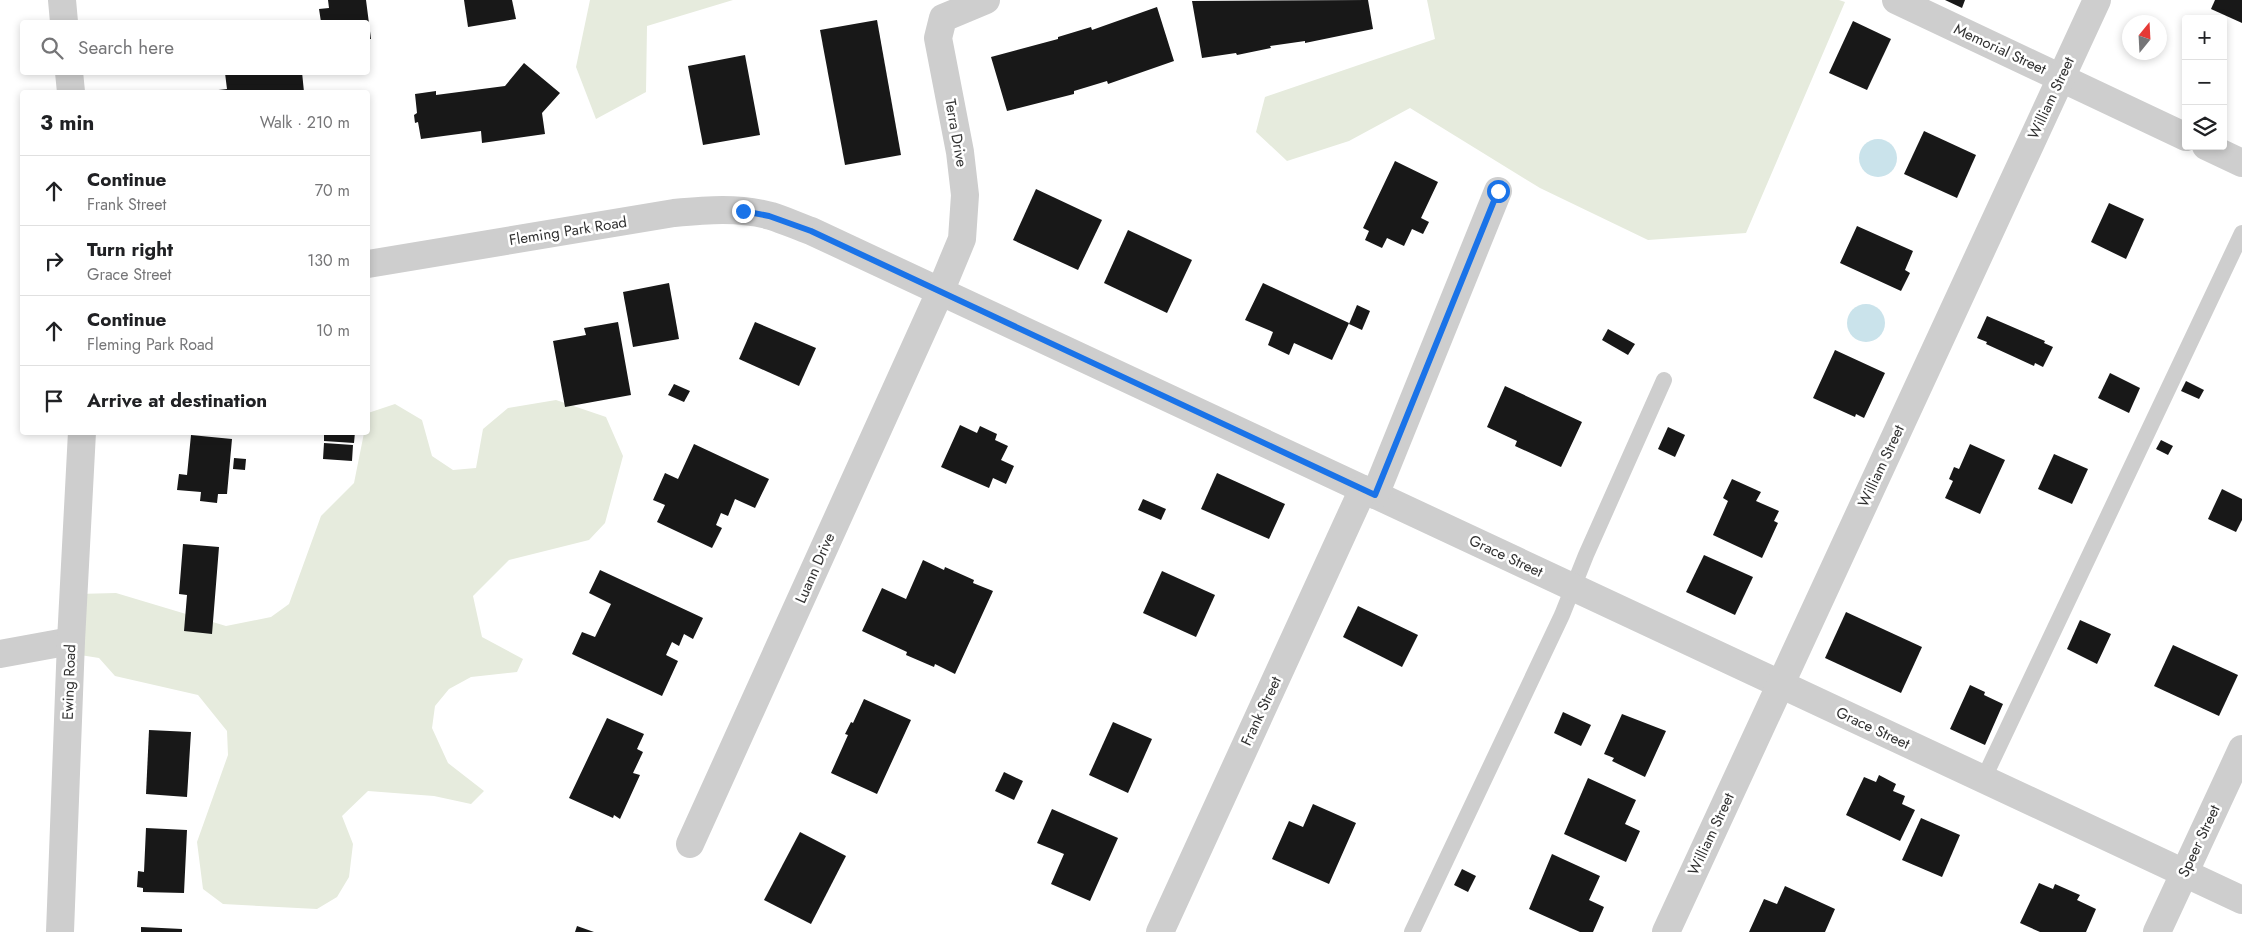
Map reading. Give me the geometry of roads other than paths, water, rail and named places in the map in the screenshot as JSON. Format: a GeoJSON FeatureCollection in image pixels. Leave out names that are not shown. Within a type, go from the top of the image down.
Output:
{"type":"FeatureCollection","features":[{"type":"Feature","properties":{"kind":"street"},"geometry":{"type":"LineString","coordinates":[[62,0],[64,20]]}},
{"type":"Feature","properties":{"kind":"street","name":"Terra Drive"},"geometry":{"type":"LineString","coordinates":[[940,292],[962,239],[965,195],[960,152],[938,38],[943,18],[986,0]]}},
{"type":"Feature","properties":{"kind":"street","name":"Memorial Street"},"geometry":{"type":"LineString","coordinates":[[1896,0],[2182,135]]}},
{"type":"Feature","properties":{"kind":"street","name":"William Street"},"geometry":{"type":"LineString","coordinates":[[1666,932],[2097,0]]}},
{"type":"Feature","properties":{"kind":"street"},"geometry":{"type":"LineString","coordinates":[[69,75],[71,90]]}},
{"type":"Feature","properties":{"kind":"street"},"geometry":{"type":"LineString","coordinates":[[2214,150],[2242,163]]}},
{"type":"Feature","properties":{"kind":"street","name":"Frank Street"},"geometry":{"type":"LineString","coordinates":[[1160,932],[1369,492],[1498,191]]}},
{"type":"Feature","properties":{"kind":"street","name":"Fleming Park Road"},"geometry":{"type":"LineString","coordinates":[[370,264],[674,213],[708,210],[743,211],[769,216]]}},
{"type":"Feature","properties":{"kind":"street","name":"Grace Street"},"geometry":{"type":"LineString","coordinates":[[769,216],[811,231],[2242,900]]}},
{"type":"Feature","properties":{"kind":"street","name":"Luann Drive"},"geometry":{"type":"LineString","coordinates":[[690,844],[940,292]]}},
{"type":"Feature","properties":{"kind":"street","name":"Ewing Road"},"geometry":{"type":"LineString","coordinates":[[60,932],[71,641],[82,435]]}},
{"type":"Feature","properties":{"kind":"street"},"geometry":{"type":"LineString","coordinates":[[0,654],[71,641]]}},
{"type":"Feature","properties":{"kind":"street","name":"Speer Street"},"geometry":{"type":"LineString","coordinates":[[2156,932],[2242,749]]}},
{"type":"Feature","properties":{"kind":"lane"},"geometry":{"type":"LineString","coordinates":[[1983,780],[2242,233]]}},
{"type":"Feature","properties":{"kind":"lane"},"geometry":{"type":"LineString","coordinates":[[1412,932],[1562,615],[1664,380]]}},
{"type":"Feature","properties":{"kind":"water"},"geometry":{"type":"Polygon","coordinates":[[[1878,139],[1891,145],[1897,158],[1891,171],[1878,177],[1865,171],[1859,158],[1865,145],[1878,139]]]}},
{"type":"Feature","properties":{"kind":"water"},"geometry":{"type":"Polygon","coordinates":[[[1866,304],[1879,310],[1885,323],[1879,336],[1866,342],[1853,336],[1847,323],[1853,310],[1866,304]]]}}]}
